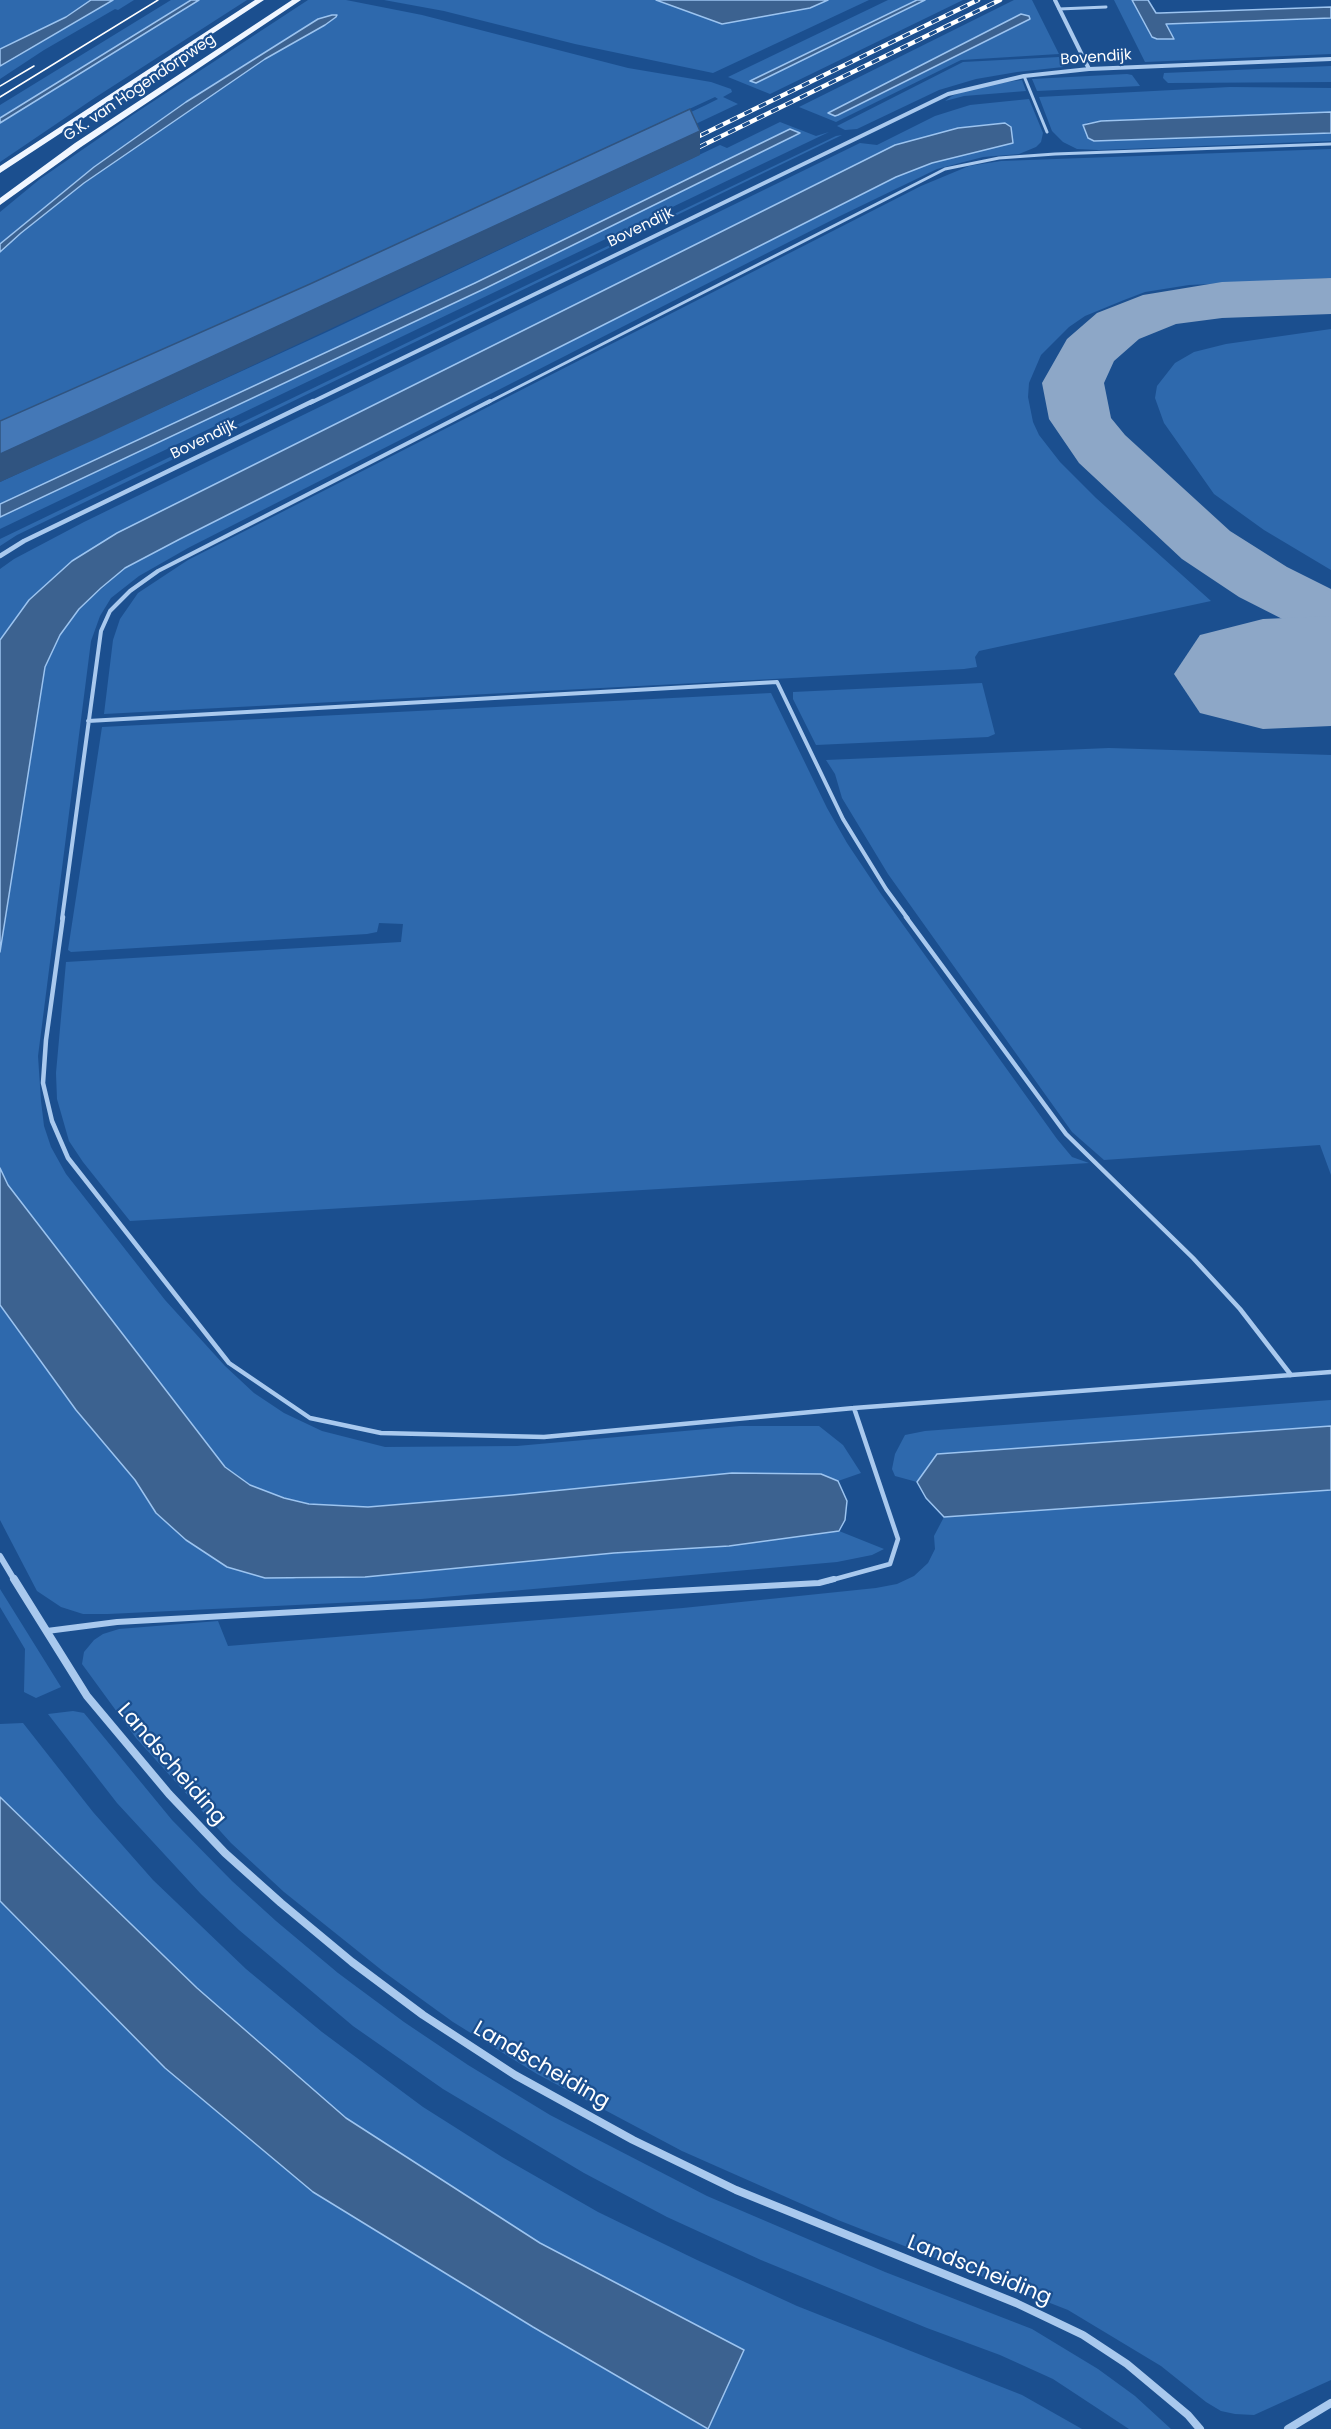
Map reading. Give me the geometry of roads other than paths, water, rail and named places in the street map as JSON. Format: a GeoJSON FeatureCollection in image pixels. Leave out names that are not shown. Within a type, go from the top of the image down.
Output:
{"type":"FeatureCollection","features":[{"type":"Feature","properties":{"kind":"main road","name":"G.K. van Hogendorpweg"},"geometry":{"type":"LineString","coordinates":[[0,170],[260,0]]}},
{"type":"Feature","properties":{"kind":"main road","name":"G.K. van Hogendorpweg"},"geometry":{"type":"LineString","coordinates":[[0,202],[78,145],[297,0]]}},
{"type":"Feature","properties":{"kind":"street"},"geometry":{"type":"LineString","coordinates":[[1055,0],[1089,69]]}},
{"type":"Feature","properties":{"kind":"street","name":"Bovendijk"},"geometry":{"type":"LineString","coordinates":[[0,556],[35,536],[948,94],[1024,76],[1089,69],[1331,59]]}},
{"type":"Feature","properties":{"kind":"street","name":"Landscheiding"},"geometry":{"type":"LineString","coordinates":[[0,1556],[87,1696],[169,1794],[225,1853],[281,1903],[343,1955],[423,2015],[515,2075],[633,2139],[736,2190],[1016,2303],[1083,2335],[1127,2364],[1188,2415],[1200,2429]]}},
{"type":"Feature","properties":{"kind":"street"},"geometry":{"type":"LineString","coordinates":[[1288,2429],[1331,2403]]}},
{"type":"Feature","properties":{"kind":"lane"},"geometry":{"type":"LineString","coordinates":[[1059,9],[1106,7]]}},
{"type":"Feature","properties":{"kind":"lane"},"geometry":{"type":"LineString","coordinates":[[1024,76],[1047,132]]}},
{"type":"Feature","properties":{"kind":"lane"},"geometry":{"type":"LineString","coordinates":[[1331,144],[1055,154],[999,158],[945,169],[158,571],[130,591],[110,611],[101,631],[46,1040],[44,1083],[52,1121],[68,1158],[229,1363],[310,1418],[381,1433],[544,1437],[854,1408],[1331,1372]]}},
{"type":"Feature","properties":{"kind":"lane"},"geometry":{"type":"LineString","coordinates":[[88,721],[777,682],[843,819],[886,889],[1033,1092],[1066,1134],[1209,1275],[1240,1309],[1291,1375]]}},
{"type":"Feature","properties":{"kind":"lane"},"geometry":{"type":"LineString","coordinates":[[47,1631],[129,1622],[819,1583],[890,1564],[898,1539],[854,1408]]}},
{"type":"Feature","properties":{"kind":"tram line"},"geometry":{"type":"LineString","coordinates":[[0,97],[158,0]]}},
{"type":"Feature","properties":{"kind":"tram line"},"geometry":{"type":"LineString","coordinates":[[0,86],[34,66]]}},
{"type":"Feature","properties":{"kind":"railway"},"geometry":{"type":"LineString","coordinates":[[687,142],[978,0]]}},
{"type":"Feature","properties":{"kind":"railway"},"geometry":{"type":"LineString","coordinates":[[685,154],[1000,0]]}}]}
